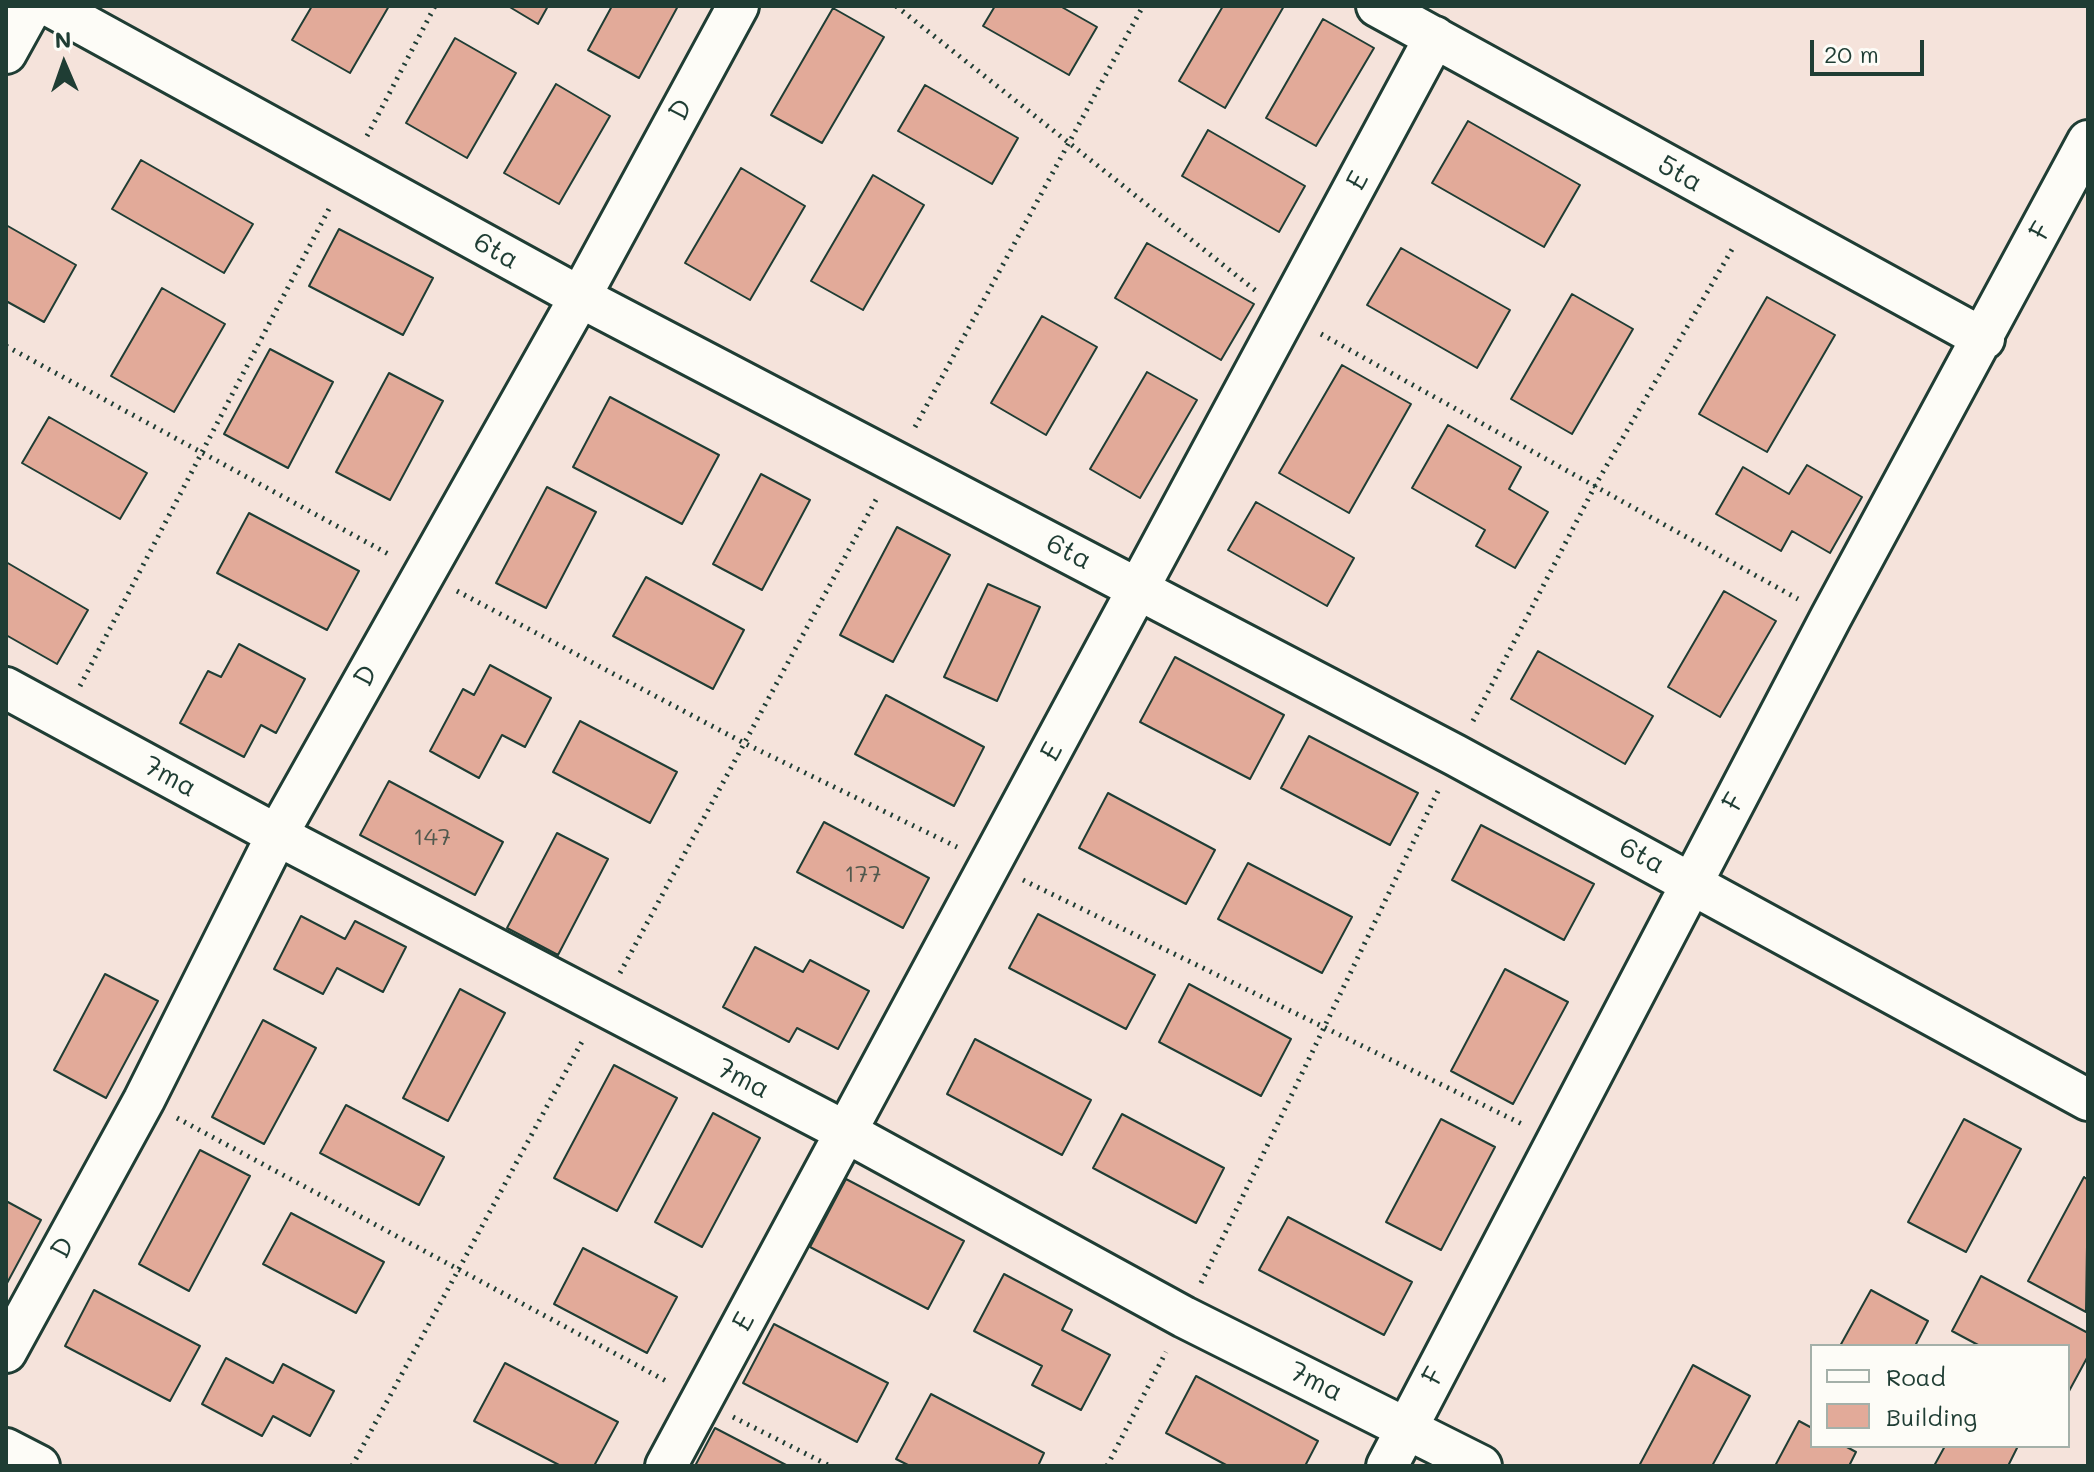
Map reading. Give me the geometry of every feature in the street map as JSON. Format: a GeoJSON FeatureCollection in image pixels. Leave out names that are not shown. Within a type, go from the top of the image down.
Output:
{"type":"FeatureCollection","features":[{"type":"Feature","properties":{"kind":"street"},"geometry":{"type":"LineString","coordinates":[[6,53],[32,6]]}},
{"type":"Feature","properties":{"kind":"street","name":"6ta"},"geometry":{"type":"LineString","coordinates":[[50,6],[580,297],[1455,755],[2088,1100]]}},
{"type":"Feature","properties":{"kind":"street","name":"D"},"geometry":{"type":"LineString","coordinates":[[6,1352],[144,1100],[277,835],[580,297],[738,6]]}},
{"type":"Feature","properties":{"kind":"street","name":"5ta"},"geometry":{"type":"LineString","coordinates":[[1377,6],[1984,339]]}},
{"type":"Feature","properties":{"kind":"street","name":"E"},"geometry":{"type":"LineString","coordinates":[[666,1466],[1435,37]]}},
{"type":"Feature","properties":{"kind":"street","name":"F"},"geometry":{"type":"LineString","coordinates":[[1387,1466],[1831,617],[1984,339],[2088,141]]}},
{"type":"Feature","properties":{"kind":"street","name":"7ma"},"geometry":{"type":"LineString","coordinates":[[6,688],[277,835],[846,1132],[1184,1317],[1481,1466]]}},
{"type":"Feature","properties":{"kind":"street"},"geometry":{"type":"LineString","coordinates":[[6,1449],[39,1466]]}},
{"type":"Feature","properties":{"kind":"path"},"geometry":{"type":"LineString","coordinates":[[63,719],[435,6]]}},
{"type":"Feature","properties":{"kind":"path"},"geometry":{"type":"LineString","coordinates":[[896,6],[1286,315],[1596,484],[1831,617]]}},
{"type":"Feature","properties":{"kind":"path"},"geometry":{"type":"LineString","coordinates":[[352,1466],[1143,6]]}},
{"type":"Feature","properties":{"kind":"path"},"geometry":{"type":"LineString","coordinates":[[1107,1466],[1184,1317],[1455,755],[1596,484],[1753,214]]}},
{"type":"Feature","properties":{"kind":"path"},"geometry":{"type":"LineString","coordinates":[[6,346],[744,743],[1326,1025],[1556,1141]]}},
{"type":"Feature","properties":{"kind":"path"},"geometry":{"type":"LineString","coordinates":[[144,1100],[702,1401],[830,1466]]}},
{"type":"Feature","properties":{"kind":"building"},"geometry":{"type":"Polygon","coordinates":[[[312,6],[389,6],[350,73],[292,40],[312,6]]]}},
{"type":"Feature","properties":{"kind":"building"},"geometry":{"type":"Polygon","coordinates":[[[508,6],[548,6],[538,24],[508,6]]]}},
{"type":"Feature","properties":{"kind":"building"},"geometry":{"type":"Polygon","coordinates":[[[612,6],[678,6],[639,78],[588,50],[612,6]]]}},
{"type":"Feature","properties":{"kind":"building"},"geometry":{"type":"Polygon","coordinates":[[[995,6],[1060,6],[1097,27],[1069,75],[983,26],[995,6]]]}},
{"type":"Feature","properties":{"kind":"building"},"geometry":{"type":"Polygon","coordinates":[[[1223,6],[1284,6],[1225,108],[1179,81],[1223,6]]]}},
{"type":"Feature","properties":{"kind":"building"},"geometry":{"type":"Polygon","coordinates":[[[833,8],[884,37],[822,143],[771,115],[833,8]]]}},
{"type":"Feature","properties":{"kind":"building"},"geometry":{"type":"Polygon","coordinates":[[[1323,19],[1374,48],[1316,146],[1266,118],[1323,19]]]}},
{"type":"Feature","properties":{"kind":"building"},"geometry":{"type":"Polygon","coordinates":[[[455,38],[516,73],[467,158],[406,123],[455,38]]]}},
{"type":"Feature","properties":{"kind":"building"},"geometry":{"type":"Polygon","coordinates":[[[556,84],[610,116],[559,204],[504,173],[556,84]]]}},
{"type":"Feature","properties":{"kind":"building"},"geometry":{"type":"Polygon","coordinates":[[[925,85],[1018,138],[992,184],[898,131],[925,85]]]}},
{"type":"Feature","properties":{"kind":"building"},"geometry":{"type":"Polygon","coordinates":[[[1468,121],[1580,185],[1544,247],[1432,183],[1468,121]]]}},
{"type":"Feature","properties":{"kind":"building"},"geometry":{"type":"Polygon","coordinates":[[[1208,130],[1305,186],[1279,232],[1182,176],[1208,130]]]}},
{"type":"Feature","properties":{"kind":"building"},"geometry":{"type":"Polygon","coordinates":[[[141,160],[253,224],[224,273],[112,209],[141,160]]]}},
{"type":"Feature","properties":{"kind":"building"},"geometry":{"type":"Polygon","coordinates":[[[741,168],[805,206],[750,300],[685,263],[741,168]]]}},
{"type":"Feature","properties":{"kind":"building"},"geometry":{"type":"Polygon","coordinates":[[[873,175],[924,205],[863,310],[811,281],[873,175]]]}},
{"type":"Feature","properties":{"kind":"building"},"geometry":{"type":"Polygon","coordinates":[[[6,225],[76,265],[44,322],[6,301],[6,225]]]}},
{"type":"Feature","properties":{"kind":"building"},"geometry":{"type":"Polygon","coordinates":[[[339,229],[433,278],[403,335],[309,286],[339,229]]]}},
{"type":"Feature","properties":{"kind":"building"},"geometry":{"type":"Polygon","coordinates":[[[1147,243],[1254,304],[1221,360],[1115,298],[1147,243]]]}},
{"type":"Feature","properties":{"kind":"building"},"geometry":{"type":"Polygon","coordinates":[[[1401,248],[1510,310],[1477,368],[1367,305],[1401,248]]]}},
{"type":"Feature","properties":{"kind":"building"},"geometry":{"type":"Polygon","coordinates":[[[162,288],[225,324],[174,412],[111,376],[162,288]]]}},
{"type":"Feature","properties":{"kind":"building"},"geometry":{"type":"Polygon","coordinates":[[[1572,294],[1633,329],[1572,434],[1511,399],[1572,294]]]}},
{"type":"Feature","properties":{"kind":"building"},"geometry":{"type":"Polygon","coordinates":[[[1767,297],[1835,335],[1767,452],[1699,414],[1767,297]]]}},
{"type":"Feature","properties":{"kind":"building"},"geometry":{"type":"Polygon","coordinates":[[[1042,316],[1097,347],[1046,435],[991,403],[1042,316]]]}},
{"type":"Feature","properties":{"kind":"building"},"geometry":{"type":"Polygon","coordinates":[[[270,349],[333,382],[288,468],[224,434],[270,349]]]}},
{"type":"Feature","properties":{"kind":"building"},"geometry":{"type":"Polygon","coordinates":[[[1342,365],[1411,404],[1349,513],[1279,473],[1342,365]]]}},
{"type":"Feature","properties":{"kind":"building"},"geometry":{"type":"Polygon","coordinates":[[[1147,372],[1197,400],[1140,498],[1090,469],[1147,372]]]}},
{"type":"Feature","properties":{"kind":"building"},"geometry":{"type":"Polygon","coordinates":[[[389,373],[443,401],[390,500],[336,472],[389,373]]]}},
{"type":"Feature","properties":{"kind":"building"},"geometry":{"type":"Polygon","coordinates":[[[610,397],[719,455],[682,524],[573,467],[610,397]]]}},
{"type":"Feature","properties":{"kind":"building"},"geometry":{"type":"Polygon","coordinates":[[[49,417],[147,473],[120,519],[22,463],[49,417]]]}},
{"type":"Feature","properties":{"kind":"building"},"geometry":{"type":"Polygon","coordinates":[[[1448,425],[1521,467],[1509,489],[1548,512],[1515,568],[1476,546],[1485,530],[1412,488],[1448,425]]]}},
{"type":"Feature","properties":{"kind":"building"},"geometry":{"type":"Polygon","coordinates":[[[1807,465],[1862,497],[1830,553],[1792,531],[1781,551],[1716,514],[1743,467],[1789,494],[1807,465]]]}},
{"type":"Feature","properties":{"kind":"building"},"geometry":{"type":"Polygon","coordinates":[[[761,474],[810,500],[762,590],[713,564],[761,474]]]}},
{"type":"Feature","properties":{"kind":"building"},"geometry":{"type":"Polygon","coordinates":[[[547,487],[596,512],[546,608],[496,583],[547,487]]]}},
{"type":"Feature","properties":{"kind":"building"},"geometry":{"type":"Polygon","coordinates":[[[1256,502],[1354,558],[1327,606],[1228,550],[1256,502]]]}},
{"type":"Feature","properties":{"kind":"building"},"geometry":{"type":"Polygon","coordinates":[[[249,513],[359,571],[327,630],[217,573],[249,513]]]}},
{"type":"Feature","properties":{"kind":"building"},"geometry":{"type":"Polygon","coordinates":[[[897,527],[950,555],[893,662],[840,635],[897,527]]]}},
{"type":"Feature","properties":{"kind":"building"},"geometry":{"type":"Polygon","coordinates":[[[6,562],[88,610],[57,664],[6,635],[6,562]]]}},
{"type":"Feature","properties":{"kind":"building"},"geometry":{"type":"Polygon","coordinates":[[[646,577],[744,630],[713,689],[613,636],[646,577]]]}},
{"type":"Feature","properties":{"kind":"building"},"geometry":{"type":"Polygon","coordinates":[[[988,584],[1040,607],[997,701],[944,677],[988,584]]]}},
{"type":"Feature","properties":{"kind":"building"},"geometry":{"type":"Polygon","coordinates":[[[1724,591],[1776,621],[1720,717],[1668,687],[1724,591]]]}},
{"type":"Feature","properties":{"kind":"building"},"geometry":{"type":"Polygon","coordinates":[[[239,644],[305,679],[276,733],[261,725],[244,757],[180,723],[208,671],[221,677],[239,644]]]}},
{"type":"Feature","properties":{"kind":"building"},"geometry":{"type":"Polygon","coordinates":[[[1538,651],[1653,716],[1625,764],[1511,699],[1538,651]]]}},
{"type":"Feature","properties":{"kind":"building"},"geometry":{"type":"Polygon","coordinates":[[[1175,657],[1284,715],[1250,779],[1140,722],[1175,657]]]}},
{"type":"Feature","properties":{"kind":"building"},"geometry":{"type":"Polygon","coordinates":[[[490,665],[551,698],[525,747],[502,735],[479,778],[430,751],[463,689],[474,695],[490,665]]]}},
{"type":"Feature","properties":{"kind":"building"},"geometry":{"type":"Polygon","coordinates":[[[886,695],[984,747],[954,806],[855,754],[886,695]]]}},
{"type":"Feature","properties":{"kind":"building"},"geometry":{"type":"Polygon","coordinates":[[[580,721],[677,772],[650,823],[553,772],[580,721]]]}},
{"type":"Feature","properties":{"kind":"building"},"geometry":{"type":"Polygon","coordinates":[[[1309,736],[1418,793],[1390,845],[1281,788],[1309,736]]]}},
{"type":"Feature","properties":{"kind":"building"},"geometry":{"type":"Polygon","coordinates":[[[389,781],[503,842],[475,895],[360,835],[389,781]]]}},
{"type":"Feature","properties":{"kind":"building"},"geometry":{"type":"Polygon","coordinates":[[[1108,793],[1215,850],[1186,904],[1079,848],[1108,793]]]}},
{"type":"Feature","properties":{"kind":"building"},"geometry":{"type":"Polygon","coordinates":[[[824,822],[929,878],[903,928],[797,872],[824,822]]]}},
{"type":"Feature","properties":{"kind":"building"},"geometry":{"type":"Polygon","coordinates":[[[1481,825],[1594,884],[1564,940],[1452,880],[1481,825]]]}},
{"type":"Feature","properties":{"kind":"building"},"geometry":{"type":"Polygon","coordinates":[[[557,833],[608,859],[558,955],[507,928],[557,833]]]}},
{"type":"Feature","properties":{"kind":"building"},"geometry":{"type":"Polygon","coordinates":[[[1248,863],[1352,917],[1322,973],[1218,919],[1248,863]]]}},
{"type":"Feature","properties":{"kind":"building"},"geometry":{"type":"Polygon","coordinates":[[[1038,914],[1155,975],[1126,1029],[1009,968],[1038,914]]]}},
{"type":"Feature","properties":{"kind":"building"},"geometry":{"type":"Polygon","coordinates":[[[301,916],[345,939],[355,921],[406,947],[383,992],[337,968],[323,994],[274,969],[301,916]]]}},
{"type":"Feature","properties":{"kind":"building"},"geometry":{"type":"Polygon","coordinates":[[[755,947],[803,972],[810,960],[869,991],[838,1049],[797,1028],[789,1042],[723,1007],[755,947]]]}},
{"type":"Feature","properties":{"kind":"building"},"geometry":{"type":"Polygon","coordinates":[[[1505,969],[1568,1002],[1513,1104],[1451,1071],[1505,969]]]}},
{"type":"Feature","properties":{"kind":"building"},"geometry":{"type":"Polygon","coordinates":[[[105,974],[158,1001],[106,1098],[54,1070],[105,974]]]}},
{"type":"Feature","properties":{"kind":"building"},"geometry":{"type":"Polygon","coordinates":[[[1189,984],[1291,1039],[1261,1096],[1159,1042],[1189,984]]]}},
{"type":"Feature","properties":{"kind":"building"},"geometry":{"type":"Polygon","coordinates":[[[460,989],[505,1013],[448,1121],[403,1098],[460,989]]]}},
{"type":"Feature","properties":{"kind":"building"},"geometry":{"type":"Polygon","coordinates":[[[263,1020],[316,1048],[264,1144],[212,1117],[263,1020]]]}},
{"type":"Feature","properties":{"kind":"building"},"geometry":{"type":"Polygon","coordinates":[[[975,1039],[1091,1100],[1062,1155],[947,1094],[975,1039]]]}},
{"type":"Feature","properties":{"kind":"building"},"geometry":{"type":"Polygon","coordinates":[[[614,1065],[677,1098],[617,1211],[554,1178],[614,1065]]]}},
{"type":"Feature","properties":{"kind":"building"},"geometry":{"type":"Polygon","coordinates":[[[346,1105],[444,1157],[419,1205],[320,1153],[346,1105]]]}},
{"type":"Feature","properties":{"kind":"building"},"geometry":{"type":"Polygon","coordinates":[[[713,1113],[760,1138],[702,1247],[655,1222],[713,1113]]]}},
{"type":"Feature","properties":{"kind":"building"},"geometry":{"type":"Polygon","coordinates":[[[1122,1114],[1224,1168],[1196,1223],[1093,1168],[1122,1114]]]}},
{"type":"Feature","properties":{"kind":"building"},"geometry":{"type":"Polygon","coordinates":[[[1441,1119],[1495,1147],[1441,1250],[1386,1222],[1441,1119]]]}},
{"type":"Feature","properties":{"kind":"building"},"geometry":{"type":"Polygon","coordinates":[[[1964,1119],[2021,1149],[1966,1252],[1908,1222],[1964,1119]]]}},
{"type":"Feature","properties":{"kind":"building"},"geometry":{"type":"Polygon","coordinates":[[[200,1150],[250,1176],[189,1291],[139,1264],[200,1150]]]}},
{"type":"Feature","properties":{"kind":"building"},"geometry":{"type":"Polygon","coordinates":[[[2084,1177],[2088,1180],[2086,1312],[2028,1281],[2084,1177]]]}},
{"type":"Feature","properties":{"kind":"building"},"geometry":{"type":"Polygon","coordinates":[[[846,1179],[964,1241],[928,1309],[810,1247],[846,1179]]]}},
{"type":"Feature","properties":{"kind":"building"},"geometry":{"type":"Polygon","coordinates":[[[6,1201],[41,1220],[6,1285],[6,1201]]]}},
{"type":"Feature","properties":{"kind":"building"},"geometry":{"type":"Polygon","coordinates":[[[291,1213],[384,1262],[356,1313],[263,1264],[291,1213]]]}},
{"type":"Feature","properties":{"kind":"building"},"geometry":{"type":"Polygon","coordinates":[[[1288,1217],[1412,1282],[1384,1335],[1259,1270],[1288,1217]]]}},
{"type":"Feature","properties":{"kind":"building"},"geometry":{"type":"Polygon","coordinates":[[[583,1248],[677,1297],[647,1353],[554,1304],[583,1248]]]}},
{"type":"Feature","properties":{"kind":"building"},"geometry":{"type":"Polygon","coordinates":[[[1004,1274],[1072,1310],[1062,1330],[1110,1355],[1081,1410],[1032,1385],[1042,1366],[974,1331],[1004,1274]]]}},
{"type":"Feature","properties":{"kind":"building"},"geometry":{"type":"Polygon","coordinates":[[[1981,1276],[2088,1333],[2088,1356],[2070,1389],[2070,1344],[1976,1344],[1952,1331],[1981,1276]]]}},
{"type":"Feature","properties":{"kind":"building"},"geometry":{"type":"Polygon","coordinates":[[[94,1290],[200,1346],[170,1401],[65,1346],[94,1290]]]}},
{"type":"Feature","properties":{"kind":"building"},"geometry":{"type":"Polygon","coordinates":[[[1871,1290],[1928,1321],[1916,1344],[1841,1344],[1871,1290]]]}},
{"type":"Feature","properties":{"kind":"building"},"geometry":{"type":"Polygon","coordinates":[[[774,1324],[888,1383],[857,1442],[743,1383],[774,1324]]]}},
{"type":"Feature","properties":{"kind":"building"},"geometry":{"type":"Polygon","coordinates":[[[226,1358],[273,1383],[283,1364],[334,1391],[310,1436],[273,1416],[262,1436],[202,1404],[226,1358]]]}},
{"type":"Feature","properties":{"kind":"building"},"geometry":{"type":"Polygon","coordinates":[[[505,1363],[618,1422],[594,1466],[561,1466],[474,1421],[505,1363]]]}},
{"type":"Feature","properties":{"kind":"building"},"geometry":{"type":"Polygon","coordinates":[[[1693,1365],[1750,1396],[1712,1466],[1639,1466],[1693,1365]]]}},
{"type":"Feature","properties":{"kind":"building"},"geometry":{"type":"Polygon","coordinates":[[[1196,1376],[1318,1441],[1305,1466],[1228,1466],[1166,1433],[1196,1376]]]}},
{"type":"Feature","properties":{"kind":"building"},"geometry":{"type":"Polygon","coordinates":[[[931,1394],[1044,1453],[1038,1466],[910,1466],[896,1459],[931,1394]]]}},
{"type":"Feature","properties":{"kind":"building"},"geometry":{"type":"Polygon","coordinates":[[[1799,1421],[1810,1427],[1810,1448],[1849,1448],[1856,1452],[1849,1466],[1775,1466],[1799,1421]]]}},
{"type":"Feature","properties":{"kind":"building"},"geometry":{"type":"Polygon","coordinates":[[[715,1428],[788,1466],[695,1466],[715,1428]]]}},
{"type":"Feature","properties":{"kind":"building"},"geometry":{"type":"Polygon","coordinates":[[[1944,1448],[2017,1448],[2008,1466],[1934,1466],[1944,1448]]]}}]}
